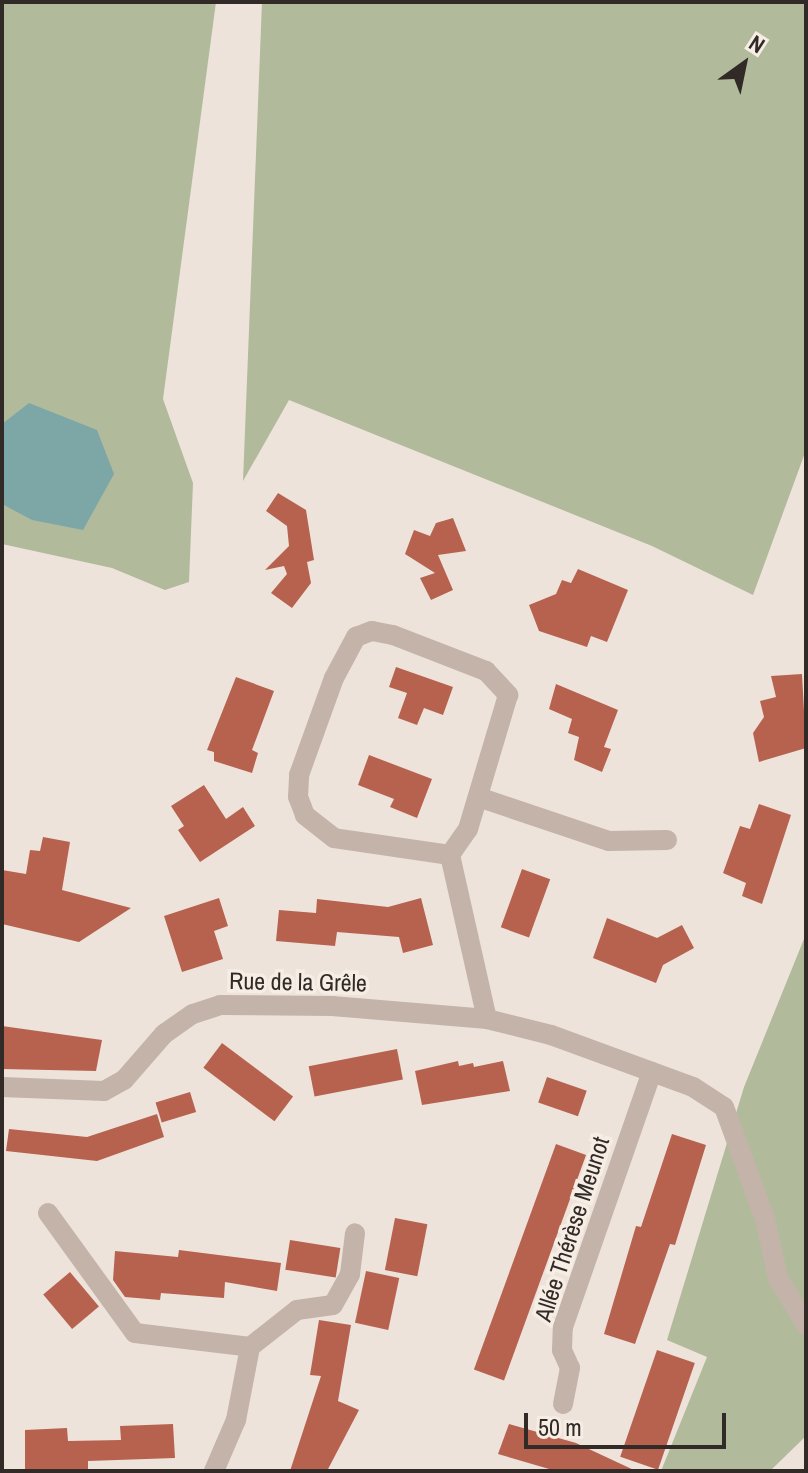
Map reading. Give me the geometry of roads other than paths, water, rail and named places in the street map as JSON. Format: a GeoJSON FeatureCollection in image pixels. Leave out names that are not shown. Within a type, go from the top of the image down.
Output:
{"type":"FeatureCollection","features":[{"type":"Feature","properties":{"kind":"street"},"geometry":{"type":"LineString","coordinates":[[450,855],[334,838],[305,815],[298,797],[299,775],[334,678],[356,637],[372,631],[393,635],[486,671],[500,681],[508,695],[504,718],[468,829],[450,855],[487,1019]]}},
{"type":"Feature","properties":{"kind":"street"},"geometry":{"type":"LineString","coordinates":[[478,797],[609,841],[667,840]]}},
{"type":"Feature","properties":{"kind":"street","name":"Rue de la Grêle"},"geometry":{"type":"LineString","coordinates":[[2,1087],[104,1091],[124,1080],[164,1034],[193,1014],[220,1005],[332,1006],[487,1019],[573,1042],[693,1087],[724,1107],[765,1219],[778,1278],[806,1325]]}},
{"type":"Feature","properties":{"kind":"street","name":"Allée Thérèse Meunot"},"geometry":{"type":"LineString","coordinates":[[563,1404],[570,1368],[562,1350],[563,1327],[652,1072]]}},
{"type":"Feature","properties":{"kind":"street"},"geometry":{"type":"LineString","coordinates":[[48,1213],[135,1333],[250,1347]]}},
{"type":"Feature","properties":{"kind":"street"},"geometry":{"type":"LineString","coordinates":[[214,1471],[236,1420],[250,1347],[297,1310],[333,1305],[350,1274],[355,1233]]}},
{"type":"Feature","properties":{"kind":"water"},"geometry":{"type":"Polygon","coordinates":[[[29,403],[97,430],[114,474],[83,530],[32,520],[2,504],[2,424],[29,403]]]}}]}
